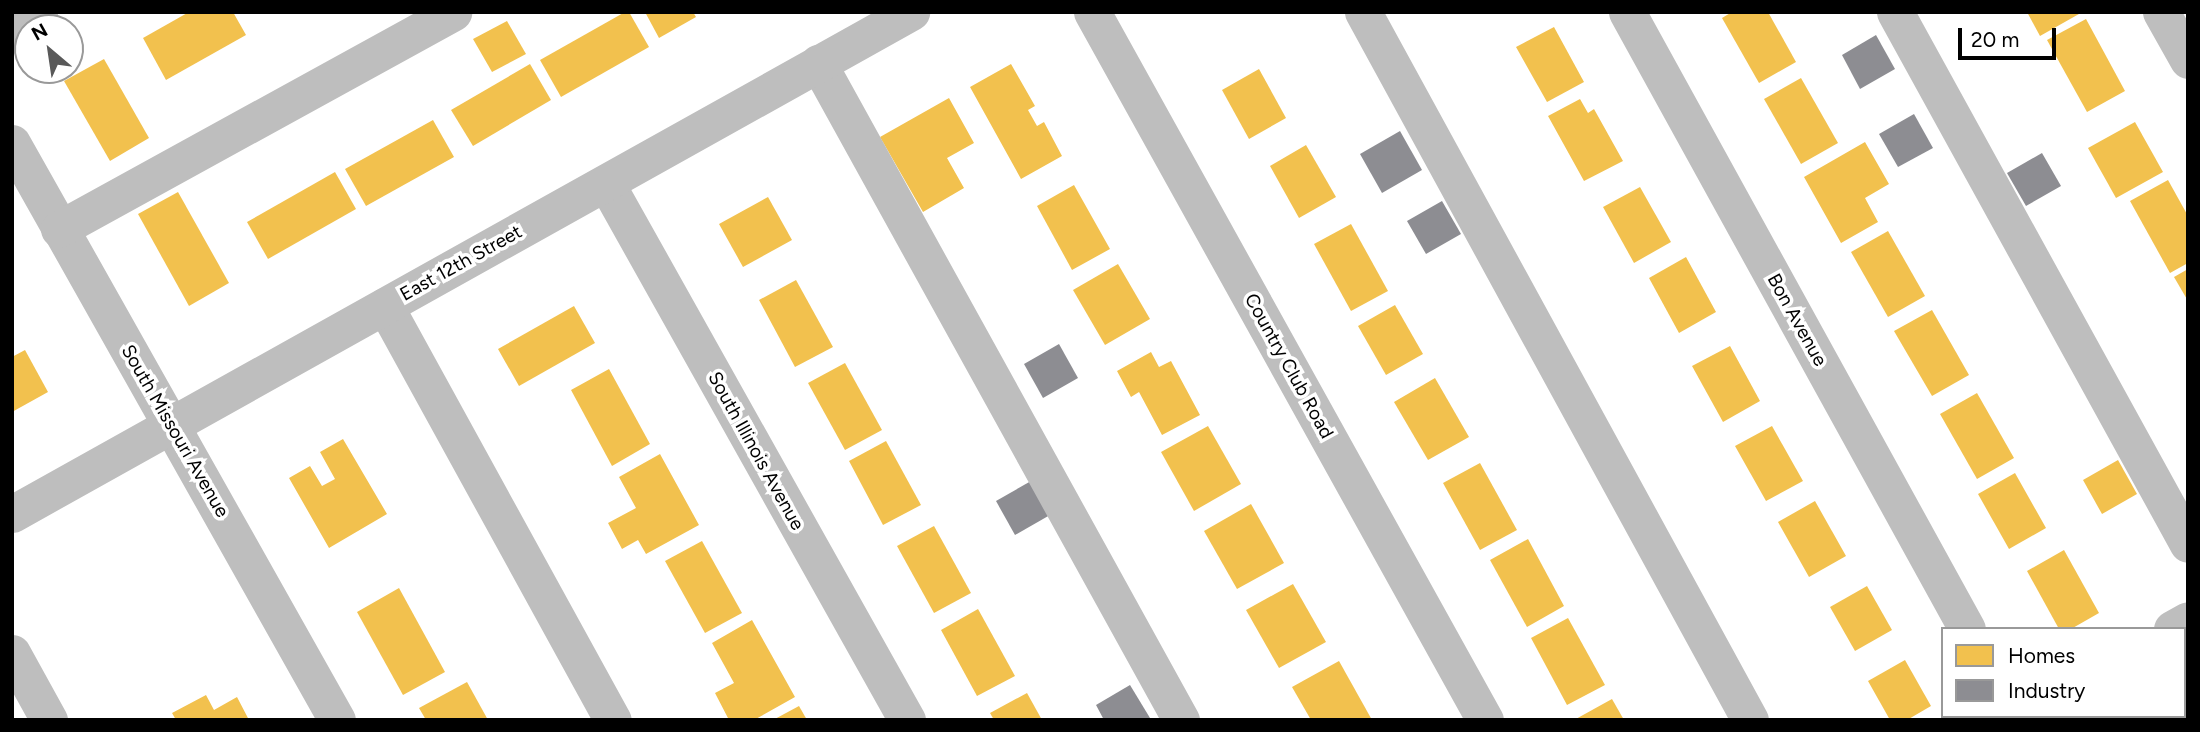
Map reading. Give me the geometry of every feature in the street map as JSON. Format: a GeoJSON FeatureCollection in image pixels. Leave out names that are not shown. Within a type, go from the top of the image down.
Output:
{"type":"FeatureCollection","features":[{"type":"Feature","properties":{"kind":"street"},"geometry":{"type":"LineString","coordinates":[[12,27],[39,12]]}},
{"type":"Feature","properties":{"kind":"street"},"geometry":{"type":"LineString","coordinates":[[59,229],[453,12]]}},
{"type":"Feature","properties":{"kind":"street","name":"East 12th Street"},"geometry":{"type":"LineString","coordinates":[[12,514],[911,12]]}},
{"type":"Feature","properties":{"kind":"street","name":"Country Club Road"},"geometry":{"type":"LineString","coordinates":[[1092,12],[1485,720]]}},
{"type":"Feature","properties":{"kind":"street"},"geometry":{"type":"LineString","coordinates":[[1363,12],[1750,720]]}},
{"type":"Feature","properties":{"kind":"street","name":"Bon Avenue"},"geometry":{"type":"LineString","coordinates":[[1627,12],[1966,627]]}},
{"type":"Feature","properties":{"kind":"street"},"geometry":{"type":"LineString","coordinates":[[1895,12],[2188,544]]}},
{"type":"Feature","properties":{"kind":"street"},"geometry":{"type":"LineString","coordinates":[[2161,12],[2188,60]]}},
{"type":"Feature","properties":{"kind":"street"},"geometry":{"type":"LineString","coordinates":[[818,63],[1181,720]]}},
{"type":"Feature","properties":{"kind":"street","name":"South Missouri Avenue"},"geometry":{"type":"LineString","coordinates":[[12,143],[173,424],[337,720]]}},
{"type":"Feature","properties":{"kind":"street","name":"South Illinois Avenue"},"geometry":{"type":"LineString","coordinates":[[606,183],[907,720]]}},
{"type":"Feature","properties":{"kind":"street"},"geometry":{"type":"LineString","coordinates":[[385,306],[613,720]]}},
{"type":"Feature","properties":{"kind":"street"},"geometry":{"type":"LineString","coordinates":[[12,653],[49,720]]}},
{"type":"Feature","properties":{"kind":"building: Homes"},"geometry":{"type":"Polygon","coordinates":[[[189,12],[233,12],[246,35],[166,80],[143,38],[189,12]]]}},
{"type":"Feature","properties":{"kind":"building: Homes"},"geometry":{"type":"Polygon","coordinates":[[[629,12],[649,47],[561,97],[540,60],[629,12]]]}},
{"type":"Feature","properties":{"kind":"building: Homes"},"geometry":{"type":"Polygon","coordinates":[[[645,12],[693,12],[696,17],[659,38],[645,12]]]}},
{"type":"Feature","properties":{"kind":"building: Homes"},"geometry":{"type":"Polygon","coordinates":[[[1732,12],[1768,12],[1796,62],[1759,83],[1722,18],[1732,12]]]}},
{"type":"Feature","properties":{"kind":"building: Homes"},"geometry":{"type":"Polygon","coordinates":[[[2027,12],[2077,12],[2079,14],[2040,36],[2027,12]]]}},
{"type":"Feature","properties":{"kind":"building: Homes"},"geometry":{"type":"Polygon","coordinates":[[[2086,19],[2125,91],[2087,112],[2047,40],[2086,19]]]}},
{"type":"Feature","properties":{"kind":"building: Homes"},"geometry":{"type":"Polygon","coordinates":[[[507,21],[526,54],[492,72],[473,39],[507,21]]]}},
{"type":"Feature","properties":{"kind":"building: Homes"},"geometry":{"type":"Polygon","coordinates":[[[1554,27],[1584,82],[1547,102],[1516,47],[1554,27]]]}},
{"type":"Feature","properties":{"kind":"building: Homes"},"geometry":{"type":"Polygon","coordinates":[[[104,59],[149,138],[110,161],[66,84],[84,84],[84,70],[104,59]]]}},
{"type":"Feature","properties":{"kind":"building: Homes"},"geometry":{"type":"Polygon","coordinates":[[[530,64],[551,100],[473,146],[451,110],[530,64]]]}},
{"type":"Feature","properties":{"kind":"building: Homes"},"geometry":{"type":"Polygon","coordinates":[[[1011,64],[1035,106],[1028,110],[1037,126],[1044,122],[1062,156],[1021,179],[970,87],[1011,64]]]}},
{"type":"Feature","properties":{"kind":"building: Homes"},"geometry":{"type":"Polygon","coordinates":[[[1259,69],[1286,118],[1249,139],[1222,90],[1259,69]]]}},
{"type":"Feature","properties":{"kind":"building: Homes"},"geometry":{"type":"Polygon","coordinates":[[[1801,78],[1838,143],[1801,164],[1764,99],[1801,78]]]}},
{"type":"Feature","properties":{"kind":"building: Homes"},"geometry":{"type":"Polygon","coordinates":[[[949,98],[974,143],[947,158],[964,188],[923,212],[880,137],[949,98]]]}},
{"type":"Feature","properties":{"kind":"building: Homes"},"geometry":{"type":"Polygon","coordinates":[[[1580,99],[1588,113],[1594,109],[1623,161],[1584,181],[1548,116],[1580,99]]]}},
{"type":"Feature","properties":{"kind":"building: Homes"},"geometry":{"type":"Polygon","coordinates":[[[433,120],[454,157],[366,206],[345,169],[433,120]]]}},
{"type":"Feature","properties":{"kind":"building: Homes"},"geometry":{"type":"Polygon","coordinates":[[[2135,122],[2163,172],[2116,198],[2088,148],[2135,122]]]}},
{"type":"Feature","properties":{"kind":"building: Homes"},"geometry":{"type":"Polygon","coordinates":[[[1865,142],[1889,184],[1865,198],[1878,222],[1841,243],[1804,177],[1865,142]]]}},
{"type":"Feature","properties":{"kind":"building: Homes"},"geometry":{"type":"Polygon","coordinates":[[[1306,145],[1336,197],[1299,218],[1270,166],[1306,145]]]}},
{"type":"Feature","properties":{"kind":"building: Homes"},"geometry":{"type":"Polygon","coordinates":[[[335,172],[356,209],[268,259],[247,222],[335,172]]]}},
{"type":"Feature","properties":{"kind":"building: Homes"},"geometry":{"type":"Polygon","coordinates":[[[2168,180],[2188,216],[2188,263],[2170,273],[2130,201],[2168,180]]]}},
{"type":"Feature","properties":{"kind":"building: Homes"},"geometry":{"type":"Polygon","coordinates":[[[1074,185],[1110,249],[1072,270],[1037,206],[1074,185]]]}},
{"type":"Feature","properties":{"kind":"building: Homes"},"geometry":{"type":"Polygon","coordinates":[[[1640,187],[1671,242],[1634,263],[1603,207],[1640,187]]]}},
{"type":"Feature","properties":{"kind":"building: Homes"},"geometry":{"type":"Polygon","coordinates":[[[178,192],[229,283],[189,306],[138,214],[178,192]]]}},
{"type":"Feature","properties":{"kind":"building: Homes"},"geometry":{"type":"Polygon","coordinates":[[[768,197],[792,240],[743,267],[719,224],[768,197]]]}},
{"type":"Feature","properties":{"kind":"building: Homes"},"geometry":{"type":"Polygon","coordinates":[[[1351,224],[1388,291],[1351,311],[1314,244],[1351,224]]]}},
{"type":"Feature","properties":{"kind":"building: Homes"},"geometry":{"type":"Polygon","coordinates":[[[1888,231],[1925,296],[1888,317],[1851,252],[1888,231]]]}},
{"type":"Feature","properties":{"kind":"building: Homes"},"geometry":{"type":"Polygon","coordinates":[[[1686,257],[1716,312],[1679,333],[1649,278],[1686,257]]]}},
{"type":"Feature","properties":{"kind":"building: Homes"},"geometry":{"type":"Polygon","coordinates":[[[1118,264],[1150,319],[1105,345],[1073,290],[1118,264]]]}},
{"type":"Feature","properties":{"kind":"building: Homes"},"geometry":{"type":"Polygon","coordinates":[[[2188,269],[2188,301],[2174,277],[2188,269]]]}},
{"type":"Feature","properties":{"kind":"building: Homes"},"geometry":{"type":"Polygon","coordinates":[[[796,280],[833,347],[795,367],[759,300],[796,280]]]}},
{"type":"Feature","properties":{"kind":"building: Homes"},"geometry":{"type":"Polygon","coordinates":[[[1395,305],[1423,354],[1386,375],[1358,326],[1395,305]]]}},
{"type":"Feature","properties":{"kind":"building: Homes"},"geometry":{"type":"Polygon","coordinates":[[[574,306],[595,343],[519,386],[498,349],[574,306]]]}},
{"type":"Feature","properties":{"kind":"building: Homes"},"geometry":{"type":"Polygon","coordinates":[[[1932,310],[1969,375],[1932,396],[1894,331],[1932,310]]]}},
{"type":"Feature","properties":{"kind":"building: Homes"},"geometry":{"type":"Polygon","coordinates":[[[1730,346],[1760,401],[1723,422],[1692,366],[1730,346]]]}},
{"type":"Feature","properties":{"kind":"building: Homes"},"geometry":{"type":"Polygon","coordinates":[[[25,350],[48,392],[12,412],[12,357],[25,350]]]}},
{"type":"Feature","properties":{"kind":"building: Homes"},"geometry":{"type":"Polygon","coordinates":[[[1151,352],[1159,367],[1171,361],[1200,415],[1162,435],[1139,392],[1131,397],[1117,371],[1151,352]]]}},
{"type":"Feature","properties":{"kind":"building: Homes"},"geometry":{"type":"Polygon","coordinates":[[[845,363],[882,430],[845,450],[808,383],[845,363]]]}},
{"type":"Feature","properties":{"kind":"building: Homes"},"geometry":{"type":"Polygon","coordinates":[[[609,369],[650,444],[612,466],[571,390],[609,369]]]}},
{"type":"Feature","properties":{"kind":"building: Homes"},"geometry":{"type":"Polygon","coordinates":[[[1435,378],[1469,437],[1428,460],[1394,402],[1435,378]]]}},
{"type":"Feature","properties":{"kind":"building: Homes"},"geometry":{"type":"Polygon","coordinates":[[[1977,393],[2014,458],[1977,479],[1940,414],[1977,393]]]}},
{"type":"Feature","properties":{"kind":"building: Homes"},"geometry":{"type":"Polygon","coordinates":[[[1208,426],[1241,484],[1194,511],[1161,452],[1208,426]]]}},
{"type":"Feature","properties":{"kind":"building: Homes"},"geometry":{"type":"Polygon","coordinates":[[[1772,426],[1803,481],[1766,501],[1735,446],[1772,426]]]}},
{"type":"Feature","properties":{"kind":"building: Homes"},"geometry":{"type":"Polygon","coordinates":[[[343,439],[387,514],[329,548],[289,478],[310,466],[322,486],[335,479],[320,452],[343,439]]]}},
{"type":"Feature","properties":{"kind":"building: Homes"},"geometry":{"type":"Polygon","coordinates":[[[886,441],[921,505],[883,525],[849,461],[886,441]]]}},
{"type":"Feature","properties":{"kind":"building: Homes"},"geometry":{"type":"Polygon","coordinates":[[[660,454],[699,525],[646,554],[638,540],[622,549],[608,523],[636,508],[619,477],[660,454]]]}},
{"type":"Feature","properties":{"kind":"building: Homes"},"geometry":{"type":"Polygon","coordinates":[[[2118,460],[2137,494],[2102,514],[2083,480],[2118,460]]]}},
{"type":"Feature","properties":{"kind":"building: Homes"},"geometry":{"type":"Polygon","coordinates":[[[1480,463],[1517,530],[1480,550],[1443,483],[1480,463]]]}},
{"type":"Feature","properties":{"kind":"building: Homes"},"geometry":{"type":"Polygon","coordinates":[[[2015,473],[2046,528],[2009,549],[1978,494],[2015,473]]]}},
{"type":"Feature","properties":{"kind":"building: Homes"},"geometry":{"type":"Polygon","coordinates":[[[1815,501],[1846,556],[1809,577],[1778,522],[1815,501]]]}},
{"type":"Feature","properties":{"kind":"building: Homes"},"geometry":{"type":"Polygon","coordinates":[[[1251,504],[1284,563],[1237,589],[1204,531],[1251,504]]]}},
{"type":"Feature","properties":{"kind":"building: Homes"},"geometry":{"type":"Polygon","coordinates":[[[934,526],[971,593],[934,613],[897,546],[934,526]]]}},
{"type":"Feature","properties":{"kind":"building: Homes"},"geometry":{"type":"Polygon","coordinates":[[[1528,539],[1564,606],[1527,627],[1490,560],[1528,539]]]}},
{"type":"Feature","properties":{"kind":"building: Homes"},"geometry":{"type":"Polygon","coordinates":[[[702,541],[742,613],[705,633],[665,561],[702,541]]]}},
{"type":"Feature","properties":{"kind":"building: Homes"},"geometry":{"type":"Polygon","coordinates":[[[2064,550],[2099,613],[2074,627],[2058,627],[2027,571],[2064,550]]]}},
{"type":"Feature","properties":{"kind":"building: Homes"},"geometry":{"type":"Polygon","coordinates":[[[1293,584],[1326,642],[1279,668],[1246,610],[1293,584]]]}},
{"type":"Feature","properties":{"kind":"building: Homes"},"geometry":{"type":"Polygon","coordinates":[[[1867,586],[1892,630],[1855,651],[1830,607],[1867,586]]]}},
{"type":"Feature","properties":{"kind":"building: Homes"},"geometry":{"type":"Polygon","coordinates":[[[399,588],[445,672],[403,695],[357,612],[399,588]]]}},
{"type":"Feature","properties":{"kind":"building: Homes"},"geometry":{"type":"Polygon","coordinates":[[[978,609],[1015,676],[977,696],[941,630],[978,609]]]}},
{"type":"Feature","properties":{"kind":"building: Homes"},"geometry":{"type":"Polygon","coordinates":[[[1568,618],[1605,685],[1567,705],[1531,638],[1568,618]]]}},
{"type":"Feature","properties":{"kind":"building: Homes"},"geometry":{"type":"Polygon","coordinates":[[[752,620],[795,697],[754,720],[729,720],[715,693],[734,683],[712,643],[752,620]]]}},
{"type":"Feature","properties":{"kind":"building: Homes"},"geometry":{"type":"Polygon","coordinates":[[[1905,660],[1931,706],[1907,720],[1890,720],[1868,681],[1905,660]]]}},
{"type":"Feature","properties":{"kind":"building: Homes"},"geometry":{"type":"Polygon","coordinates":[[[1339,661],[1372,720],[1311,720],[1292,687],[1339,661]]]}},
{"type":"Feature","properties":{"kind":"building: Homes"},"geometry":{"type":"Polygon","coordinates":[[[467,682],[488,720],[426,720],[419,708],[467,682]]]}},
{"type":"Feature","properties":{"kind":"building: Homes"},"geometry":{"type":"Polygon","coordinates":[[[1027,693],[1042,720],[994,720],[990,713],[1027,693]]]}},
{"type":"Feature","properties":{"kind":"building: Homes"},"geometry":{"type":"Polygon","coordinates":[[[206,695],[214,710],[237,697],[249,720],[176,720],[172,713],[206,695]]]}},
{"type":"Feature","properties":{"kind":"building: Homes"},"geometry":{"type":"Polygon","coordinates":[[[1612,699],[1624,720],[1574,720],[1612,699]]]}},
{"type":"Feature","properties":{"kind":"building: Homes"},"geometry":{"type":"Polygon","coordinates":[[[799,706],[807,720],[773,720],[799,706]]]}},
{"type":"Feature","properties":{"kind":"building: Homes"},"geometry":{"type":"Polygon","coordinates":[[[2186,709],[2188,720],[2137,720],[2186,718],[2186,709]]]}},
{"type":"Feature","properties":{"kind":"building: Industry"},"geometry":{"type":"Polygon","coordinates":[[[1876,35],[1895,69],[1860,89],[1842,55],[1876,35]]]}},
{"type":"Feature","properties":{"kind":"building: Industry"},"geometry":{"type":"Polygon","coordinates":[[[1914,114],[1933,148],[1898,167],[1879,134],[1914,114]]]}},
{"type":"Feature","properties":{"kind":"building: Industry"},"geometry":{"type":"Polygon","coordinates":[[[1400,131],[1422,170],[1382,193],[1360,154],[1400,131]]]}},
{"type":"Feature","properties":{"kind":"building: Industry"},"geometry":{"type":"Polygon","coordinates":[[[2042,153],[2061,186],[2026,206],[2007,173],[2042,153]]]}},
{"type":"Feature","properties":{"kind":"building: Industry"},"geometry":{"type":"Polygon","coordinates":[[[1442,201],[1461,234],[1426,254],[1407,221],[1442,201]]]}},
{"type":"Feature","properties":{"kind":"building: Industry"},"geometry":{"type":"Polygon","coordinates":[[[1059,344],[1078,378],[1043,398],[1024,364],[1059,344]]]}},
{"type":"Feature","properties":{"kind":"building: Industry"},"geometry":{"type":"Polygon","coordinates":[[[1031,481],[1050,515],[1015,535],[996,501],[1031,481]]]}},
{"type":"Feature","properties":{"kind":"building: Industry"},"geometry":{"type":"Polygon","coordinates":[[[1130,685],[1150,718],[1104,720],[1096,705],[1130,685]]]}}]}
